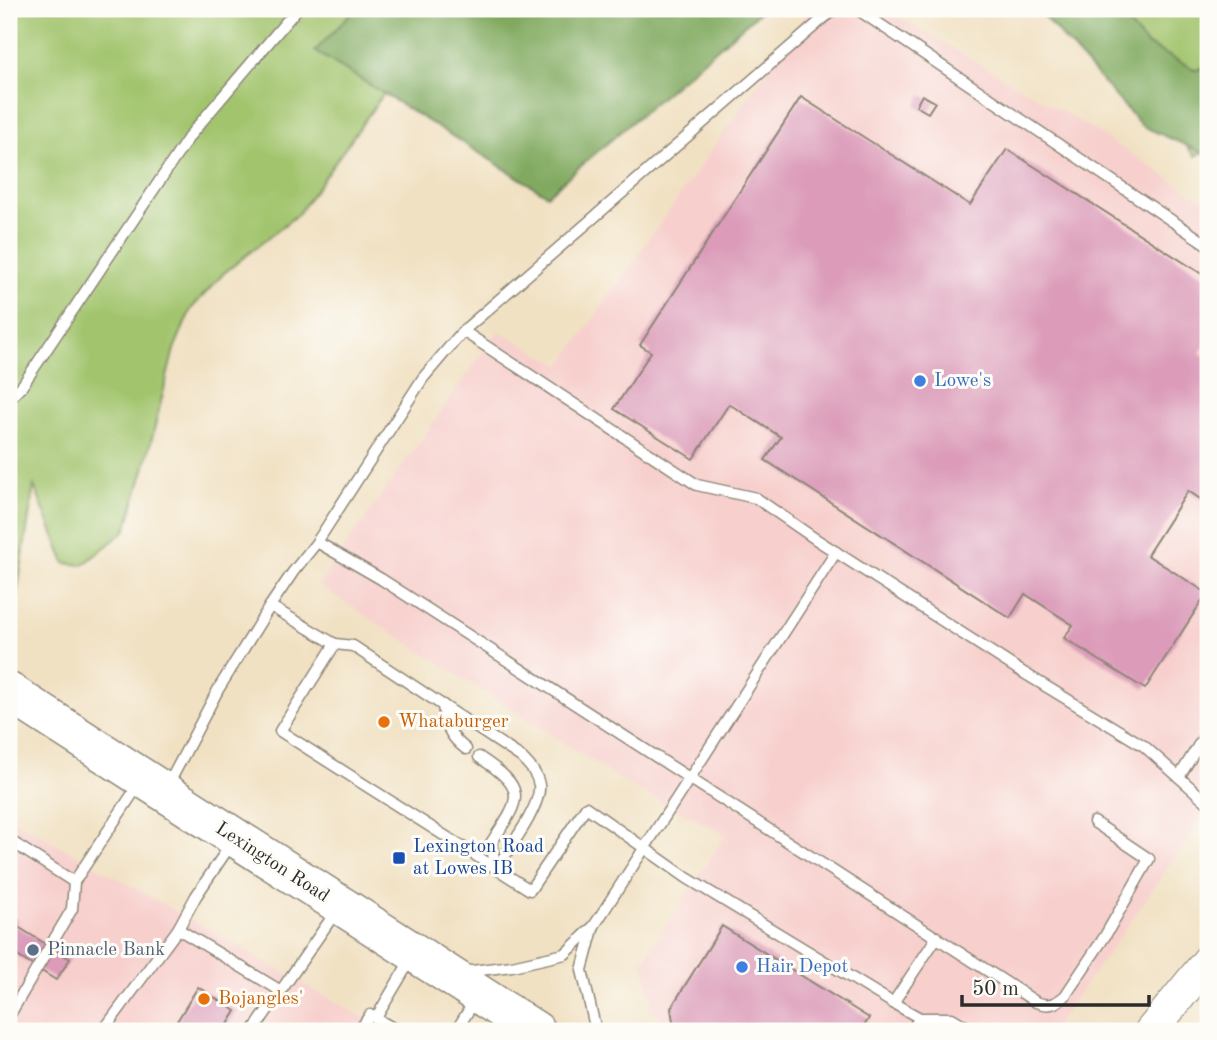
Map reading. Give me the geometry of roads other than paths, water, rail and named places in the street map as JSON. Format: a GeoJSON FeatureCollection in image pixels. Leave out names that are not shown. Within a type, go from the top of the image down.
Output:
{"type":"FeatureCollection","features":[{"type":"Feature","properties":{"kind":"highway","name":"Lexington Road"},"geometry":{"type":"LineString","coordinates":[[9,692],[536,1031]]}},
{"type":"Feature","properties":{"kind":"main road"},"geometry":{"type":"LineString","coordinates":[[1151,1031],[1208,961]]}},
{"type":"Feature","properties":{"kind":"lane"},"geometry":{"type":"LineString","coordinates":[[9,399],[22,386],[191,134],[297,9]]}},
{"type":"Feature","properties":{"kind":"lane"},"geometry":{"type":"LineString","coordinates":[[9,1016],[72,909],[74,882],[153,786],[270,606],[317,542],[423,378],[463,331],[834,9]]}},
{"type":"Feature","properties":{"kind":"lane"},"geometry":{"type":"LineString","coordinates":[[857,9],[1208,245]]}},
{"type":"Feature","properties":{"kind":"lane"},"geometry":{"type":"LineString","coordinates":[[463,331],[697,485],[756,498],[1018,670],[1144,746],[1208,803]]}},
{"type":"Feature","properties":{"kind":"lane"},"geometry":{"type":"LineString","coordinates":[[317,542],[381,579],[1046,1006],[1065,996],[1105,936],[1149,859],[1094,822]]}},
{"type":"Feature","properties":{"kind":"lane"},"geometry":{"type":"LineString","coordinates":[[376,1018],[429,964],[512,966],[565,954],[594,926],[836,552]]}},
{"type":"Feature","properties":{"kind":"lane"},"geometry":{"type":"LineString","coordinates":[[270,606],[335,644],[353,646],[521,757],[533,769],[539,785],[538,800],[496,869]]}},
{"type":"Feature","properties":{"kind":"lane"},"geometry":{"type":"LineString","coordinates":[[335,644],[280,731],[530,890],[586,807],[687,878],[893,1003],[920,1018],[952,1018],[974,1031]]}},
{"type":"Feature","properties":{"kind":"lane"},"geometry":{"type":"LineString","coordinates":[[443,705],[444,719],[452,739],[466,749]]}},
{"type":"Feature","properties":{"kind":"lane"},"geometry":{"type":"LineString","coordinates":[[1179,777],[1208,730]]}},
{"type":"Feature","properties":{"kind":"lane"},"geometry":{"type":"LineString","coordinates":[[479,757],[505,774],[513,785],[516,796],[513,810],[491,843],[496,869]]}},
{"type":"Feature","properties":{"kind":"lane"},"geometry":{"type":"LineString","coordinates":[[103,1031],[178,929],[196,896],[235,839]]}},
{"type":"Feature","properties":{"kind":"lane"},"geometry":{"type":"LineString","coordinates":[[9,840],[74,882]]}},
{"type":"Feature","properties":{"kind":"lane"},"geometry":{"type":"LineString","coordinates":[[253,1031],[339,906]]}},
{"type":"Feature","properties":{"kind":"lane"},"geometry":{"type":"LineString","coordinates":[[594,926],[582,970],[596,1031]]}},
{"type":"Feature","properties":{"kind":"lane"},"geometry":{"type":"LineString","coordinates":[[178,929],[281,992]]}},
{"type":"Feature","properties":{"kind":"lane"},"geometry":{"type":"LineString","coordinates":[[893,1003],[937,937]]}},
{"type":"Feature","properties":{"kind":"lane"},"geometry":{"type":"LineString","coordinates":[[456,1031],[478,994]]}},
{"type":"Feature","properties":{"kind":"lane"},"geometry":{"type":"LineString","coordinates":[[359,1031],[370,1015],[398,1031]]}},
{"type":"Feature","properties":{"kind":"lane"},"geometry":{"type":"LineString","coordinates":[[911,1031],[920,1018]]}},
{"type":"Feature","properties":{"kind":"place","name":"Lowe's"},"geometry":{"type":"Point","coordinates":[920,381]}},
{"type":"Feature","properties":{"kind":"place","name":"Whataburger"},"geometry":{"type":"Point","coordinates":[384,722]}},
{"type":"Feature","properties":{"kind":"place","name":"Lexington Road at Lowes IB"},"geometry":{"type":"Point","coordinates":[399,858]}},
{"type":"Feature","properties":{"kind":"place","name":"Pinnacle Bank"},"geometry":{"type":"Point","coordinates":[33,950]}},
{"type":"Feature","properties":{"kind":"place","name":"Hair Depot"},"geometry":{"type":"Point","coordinates":[742,967]}},
{"type":"Feature","properties":{"kind":"place","name":"Bojangles'"},"geometry":{"type":"Point","coordinates":[204,999]}}]}
